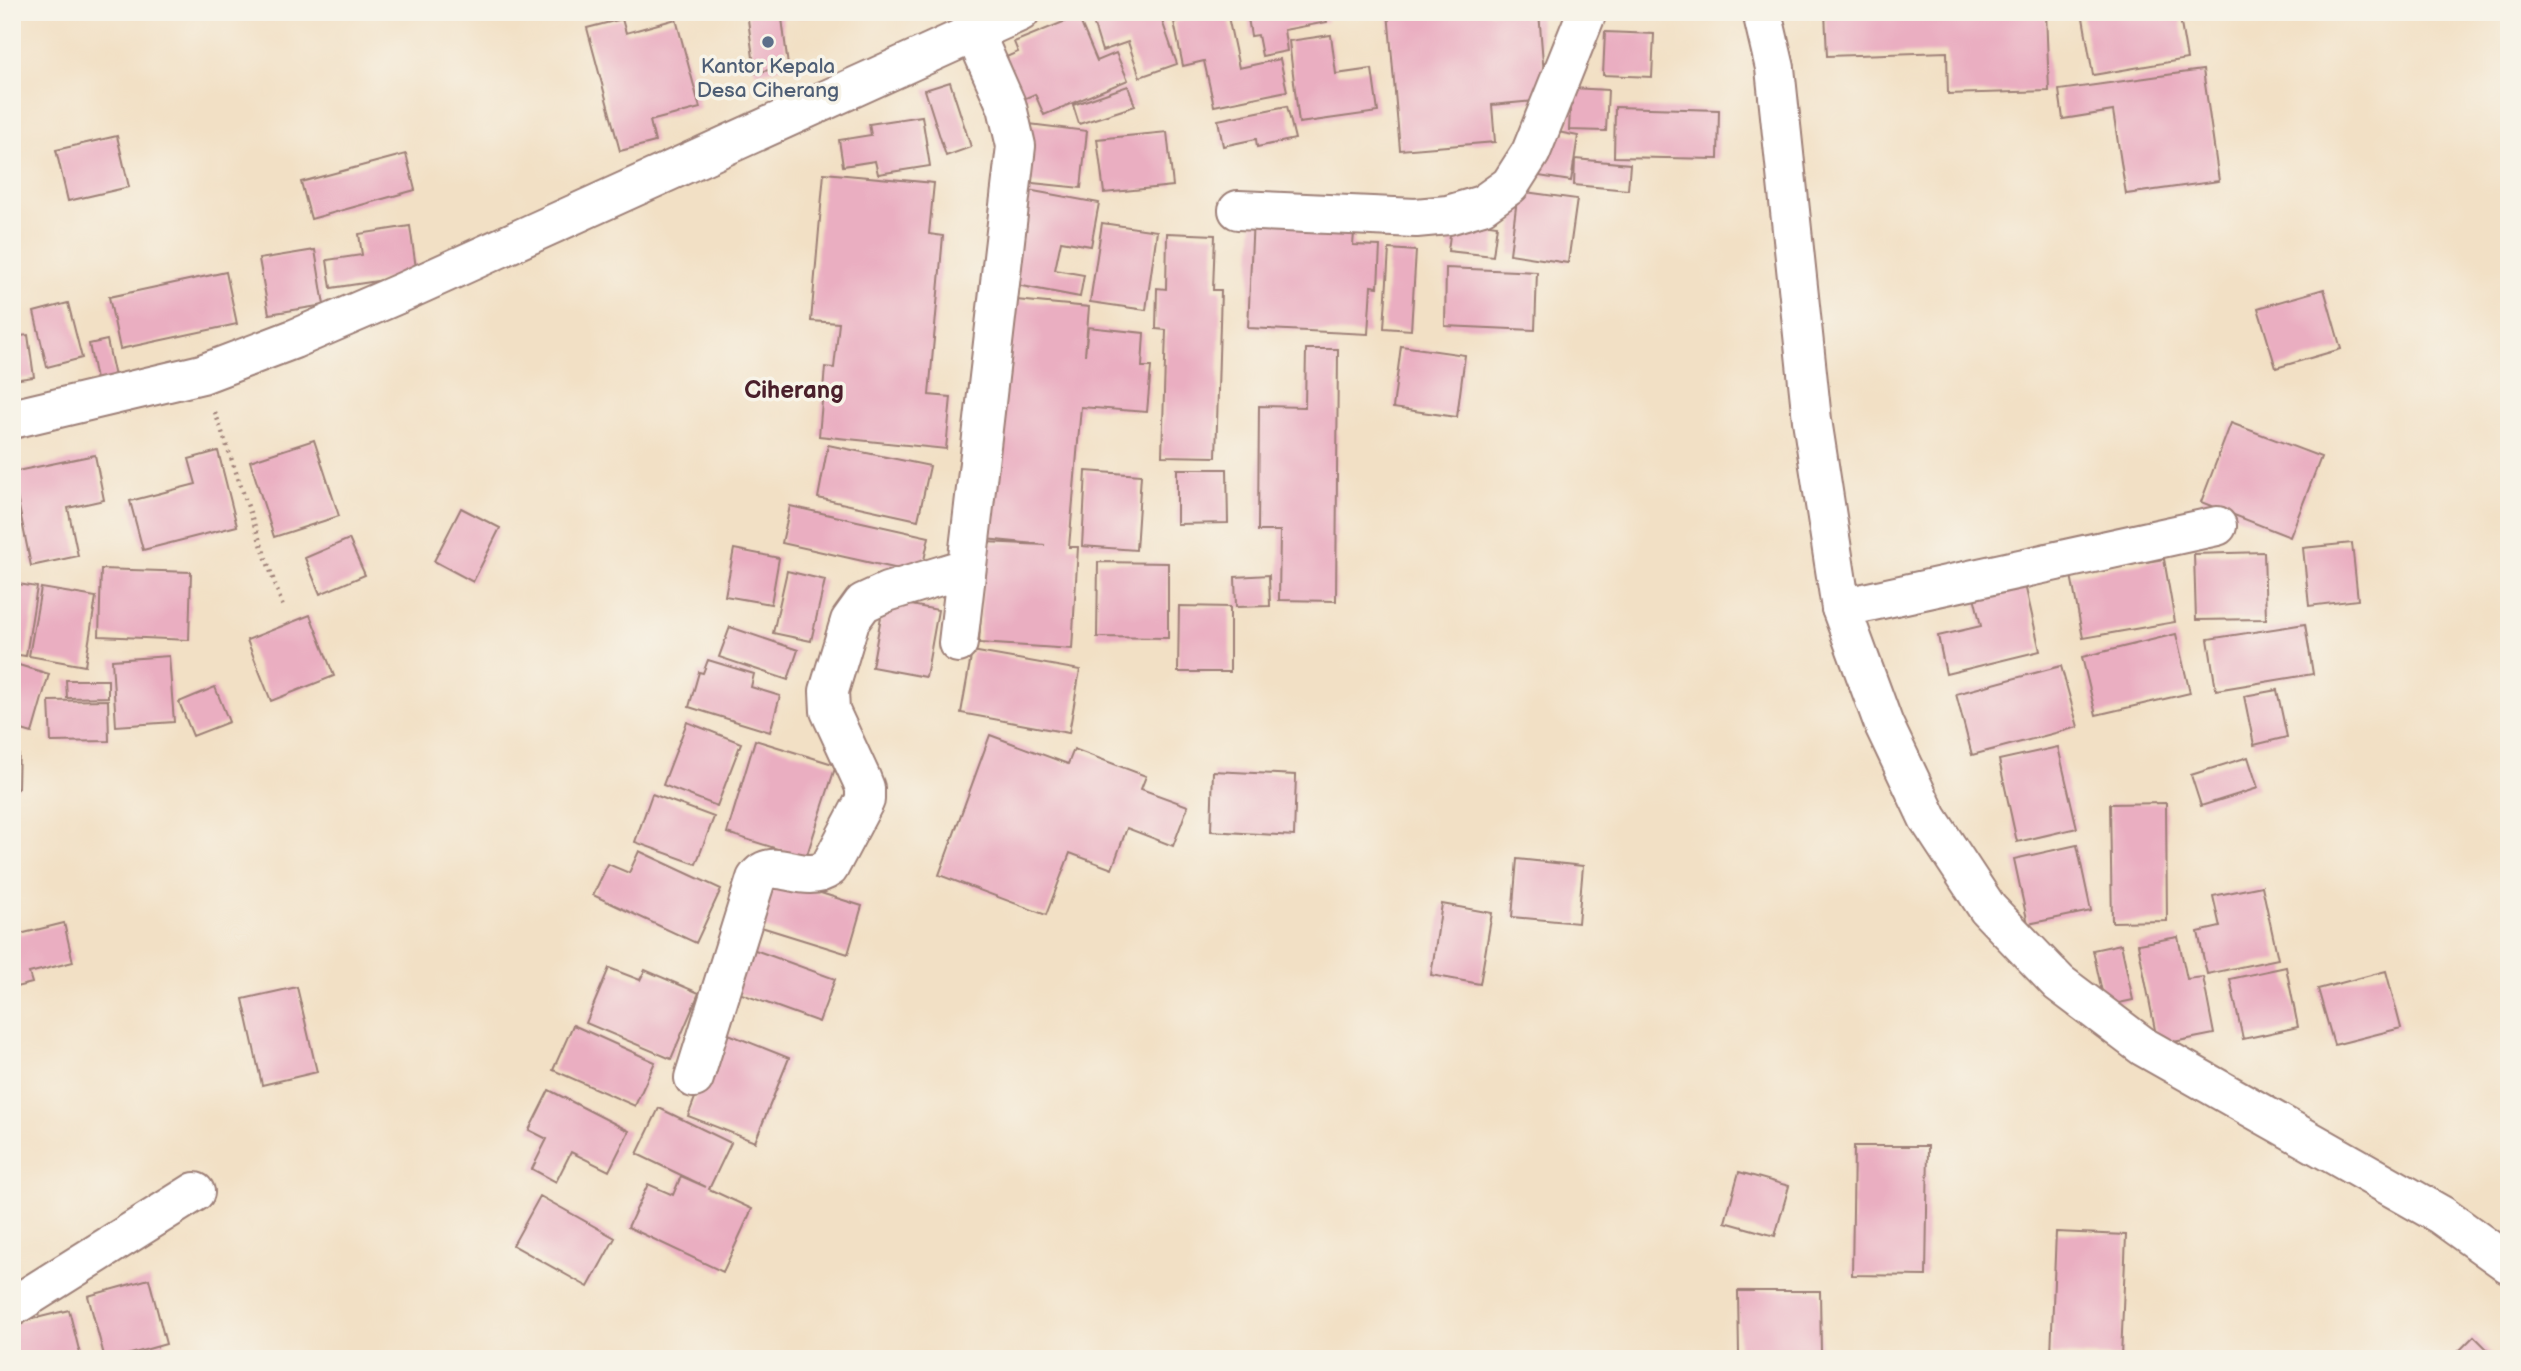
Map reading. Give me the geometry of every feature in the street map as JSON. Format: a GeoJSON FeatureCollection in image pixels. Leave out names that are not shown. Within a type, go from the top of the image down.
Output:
{"type":"FeatureCollection","features":[{"type":"Feature","properties":{"kind":"street"},"geometry":{"type":"LineString","coordinates":[[12,419],[202,374],[294,339],[1020,12]]}},
{"type":"Feature","properties":{"kind":"street"},"geometry":{"type":"LineString","coordinates":[[1238,210],[1416,218],[1448,215],[1482,205],[1510,185],[1531,152],[1587,12]]}},
{"type":"Feature","properties":{"kind":"street"},"geometry":{"type":"LineString","coordinates":[[1762,12],[1776,68],[1812,420],[1841,608],[1884,725],[1928,818],[1988,909],[2059,983],[2144,1047],[2441,1215],[2509,1264]]}},
{"type":"Feature","properties":{"kind":"street"},"geometry":{"type":"LineString","coordinates":[[958,643],[1016,146],[1007,107],[974,32]]}},
{"type":"Feature","properties":{"kind":"street"},"geometry":{"type":"LineString","coordinates":[[1841,608],[2217,526]]}},
{"type":"Feature","properties":{"kind":"street"},"geometry":{"type":"LineString","coordinates":[[694,1078],[756,879],[760,873],[774,869],[815,876],[829,868],[865,800],[865,788],[830,711],[829,691],[850,621],[863,603],[887,592],[966,568]]}},
{"type":"Feature","properties":{"kind":"street"},"geometry":{"type":"LineString","coordinates":[[12,1307],[195,1192]]}},
{"type":"Feature","properties":{"kind":"path"},"geometry":{"type":"LineString","coordinates":[[202,374],[283,607]]}},
{"type":"Feature","properties":{"kind":"building","name":"Kantor Kepala Desa Ciherang"},"geometry":{"type":"Polygon","coordinates":[[[747,12],[811,12],[811,17],[782,18],[788,66],[755,73],[747,12]]]}},
{"type":"Feature","properties":{"kind":"building"},"geometry":{"type":"Polygon","coordinates":[[[1117,12],[1159,12],[1177,64],[1140,77],[1128,42],[1102,51],[1093,22],[1117,12]]]}},
{"type":"Feature","properties":{"kind":"building"},"geometry":{"type":"Polygon","coordinates":[[[1227,12],[1239,68],[1280,59],[1287,91],[1214,106],[1204,61],[1183,66],[1174,22],[1227,12]]]}},
{"type":"Feature","properties":{"kind":"building"},"geometry":{"type":"Polygon","coordinates":[[[1247,12],[1325,12],[1327,22],[1284,30],[1287,51],[1262,56],[1258,35],[1251,36],[1247,12]]]}},
{"type":"Feature","properties":{"kind":"building"},"geometry":{"type":"Polygon","coordinates":[[[1388,12],[1539,12],[1546,100],[1492,105],[1495,142],[1400,150],[1388,12]]]}},
{"type":"Feature","properties":{"kind":"building"},"geometry":{"type":"Polygon","coordinates":[[[1825,12],[2046,12],[2049,91],[1948,94],[1947,52],[1827,56],[1825,12]]]}},
{"type":"Feature","properties":{"kind":"building"},"geometry":{"type":"Polygon","coordinates":[[[2082,12],[2179,12],[2187,59],[2093,75],[2082,12]]]}},
{"type":"Feature","properties":{"kind":"building"},"geometry":{"type":"Polygon","coordinates":[[[1078,16],[1097,61],[1116,53],[1128,80],[1044,115],[1035,94],[1014,103],[997,61],[1018,52],[1014,42],[1078,16]]]}},
{"type":"Feature","properties":{"kind":"building"},"geometry":{"type":"Polygon","coordinates":[[[622,19],[626,33],[676,19],[700,108],[650,121],[655,142],[620,151],[587,28],[622,19]]]}},
{"type":"Feature","properties":{"kind":"building"},"geometry":{"type":"Polygon","coordinates":[[[1605,32],[1654,34],[1652,77],[1603,75],[1605,32]]]}},
{"type":"Feature","properties":{"kind":"building"},"geometry":{"type":"Polygon","coordinates":[[[1331,35],[1336,74],[1372,69],[1378,112],[1299,123],[1289,41],[1331,35]]]}},
{"type":"Feature","properties":{"kind":"building"},"geometry":{"type":"Polygon","coordinates":[[[2203,70],[2219,181],[2126,194],[2113,111],[2063,119],[2059,90],[2203,70]]]}},
{"type":"Feature","properties":{"kind":"building"},"geometry":{"type":"Polygon","coordinates":[[[950,82],[971,147],[946,156],[925,90],[950,82]]]}},
{"type":"Feature","properties":{"kind":"building"},"geometry":{"type":"Polygon","coordinates":[[[1128,86],[1135,106],[1079,124],[1073,105],[1128,86]]]}},
{"type":"Feature","properties":{"kind":"building"},"geometry":{"type":"Polygon","coordinates":[[[1571,88],[1608,90],[1606,131],[1569,130],[1571,88]]]}},
{"type":"Feature","properties":{"kind":"building"},"geometry":{"type":"Polygon","coordinates":[[[1287,106],[1295,139],[1257,147],[1256,139],[1223,146],[1218,120],[1287,106]]]}},
{"type":"Feature","properties":{"kind":"building"},"geometry":{"type":"Polygon","coordinates":[[[1615,107],[1719,110],[1718,159],[1614,157],[1615,107]]]}},
{"type":"Feature","properties":{"kind":"building"},"geometry":{"type":"Polygon","coordinates":[[[922,116],[930,166],[878,174],[875,161],[843,166],[839,140],[871,135],[869,124],[922,116]]]}},
{"type":"Feature","properties":{"kind":"building"},"geometry":{"type":"Polygon","coordinates":[[[1029,124],[1087,131],[1081,188],[1023,182],[1029,124]]]}},
{"type":"Feature","properties":{"kind":"building"},"geometry":{"type":"Polygon","coordinates":[[[1548,130],[1578,136],[1571,181],[1539,176],[1548,130]]]}},
{"type":"Feature","properties":{"kind":"building"},"geometry":{"type":"Polygon","coordinates":[[[1167,132],[1173,186],[1104,193],[1097,139],[1167,132]]]}},
{"type":"Feature","properties":{"kind":"building"},"geometry":{"type":"Polygon","coordinates":[[[117,136],[129,187],[68,201],[56,150],[117,136]]]}},
{"type":"Feature","properties":{"kind":"building"},"geometry":{"type":"Polygon","coordinates":[[[406,154],[415,190],[311,219],[301,182],[406,154]]]}},
{"type":"Feature","properties":{"kind":"building"},"geometry":{"type":"Polygon","coordinates":[[[1575,159],[1630,164],[1628,190],[1574,185],[1575,159]]]}},
{"type":"Feature","properties":{"kind":"building"},"geometry":{"type":"Polygon","coordinates":[[[824,173],[934,183],[929,234],[943,236],[929,395],[951,397],[946,449],[819,436],[825,367],[834,368],[839,323],[811,321],[824,173]]]}},
{"type":"Feature","properties":{"kind":"building"},"geometry":{"type":"Polygon","coordinates":[[[1017,188],[1099,203],[1091,246],[1061,241],[1055,270],[1084,275],[1080,297],[1006,283],[1017,188]]]}},
{"type":"Feature","properties":{"kind":"building"},"geometry":{"type":"Polygon","coordinates":[[[1518,191],[1577,199],[1568,263],[1510,254],[1518,191]]]}},
{"type":"Feature","properties":{"kind":"building"},"geometry":{"type":"Polygon","coordinates":[[[1253,217],[1355,222],[1353,245],[1380,246],[1378,287],[1371,286],[1368,334],[1248,328],[1253,217]]]}},
{"type":"Feature","properties":{"kind":"building"},"geometry":{"type":"Polygon","coordinates":[[[1452,219],[1497,225],[1493,256],[1448,251],[1452,219]]]}},
{"type":"Feature","properties":{"kind":"building"},"geometry":{"type":"Polygon","coordinates":[[[1102,223],[1157,231],[1146,310],[1090,302],[1102,223]]]}},
{"type":"Feature","properties":{"kind":"building"},"geometry":{"type":"Polygon","coordinates":[[[410,226],[417,275],[331,288],[327,260],[362,255],[359,234],[410,226]]]}},
{"type":"Feature","properties":{"kind":"building"},"geometry":{"type":"Polygon","coordinates":[[[1167,233],[1215,235],[1213,290],[1221,290],[1216,457],[1162,456],[1166,330],[1156,329],[1157,288],[1166,289],[1167,233]]]}},
{"type":"Feature","properties":{"kind":"building"},"geometry":{"type":"Polygon","coordinates":[[[1389,249],[1416,251],[1411,330],[1384,328],[1389,249]]]}},
{"type":"Feature","properties":{"kind":"building"},"geometry":{"type":"Polygon","coordinates":[[[315,250],[324,305],[269,314],[259,259],[315,250]]]}},
{"type":"Feature","properties":{"kind":"building"},"geometry":{"type":"Polygon","coordinates":[[[1446,268],[1537,272],[1535,330],[1445,326],[1446,268]]]}},
{"type":"Feature","properties":{"kind":"building"},"geometry":{"type":"Polygon","coordinates":[[[226,272],[237,324],[120,349],[109,297],[226,272]]]}},
{"type":"Feature","properties":{"kind":"building"},"geometry":{"type":"Polygon","coordinates":[[[2324,289],[2341,349],[2276,368],[2258,308],[2324,289]]]}},
{"type":"Feature","properties":{"kind":"building"},"geometry":{"type":"Polygon","coordinates":[[[1006,299],[1089,307],[1085,355],[1088,327],[1144,333],[1142,367],[1151,367],[1147,412],[1081,407],[1069,547],[1078,547],[1072,649],[979,643],[985,542],[1045,545],[985,539],[1006,299]]]}},
{"type":"Feature","properties":{"kind":"building"},"geometry":{"type":"Polygon","coordinates":[[[68,303],[82,358],[47,367],[34,312],[68,303]]]}},
{"type":"Feature","properties":{"kind":"building"},"geometry":{"type":"Polygon","coordinates":[[[28,335],[34,377],[12,380],[12,337],[28,335]]]}},
{"type":"Feature","properties":{"kind":"building"},"geometry":{"type":"Polygon","coordinates":[[[107,340],[117,386],[98,390],[89,344],[107,340]]]}},
{"type":"Feature","properties":{"kind":"building"},"geometry":{"type":"Polygon","coordinates":[[[1401,346],[1465,355],[1457,417],[1393,408],[1401,346]]]}},
{"type":"Feature","properties":{"kind":"building"},"geometry":{"type":"Polygon","coordinates":[[[1306,349],[1338,349],[1336,601],[1279,600],[1280,531],[1258,531],[1259,406],[1305,407],[1306,349]]]}},
{"type":"Feature","properties":{"kind":"building"},"geometry":{"type":"Polygon","coordinates":[[[2231,423],[2321,457],[2290,537],[2201,502],[2231,423]]]}},
{"type":"Feature","properties":{"kind":"building"},"geometry":{"type":"Polygon","coordinates":[[[314,440],[339,516],[274,537],[250,461],[314,440]]]}},
{"type":"Feature","properties":{"kind":"building"},"geometry":{"type":"Polygon","coordinates":[[[828,445],[930,466],[918,520],[818,498],[828,445]]]}},
{"type":"Feature","properties":{"kind":"building"},"geometry":{"type":"Polygon","coordinates":[[[218,451],[237,526],[143,550],[130,501],[196,484],[189,459],[218,451]]]}},
{"type":"Feature","properties":{"kind":"building"},"geometry":{"type":"Polygon","coordinates":[[[95,455],[104,500],[68,508],[78,556],[31,566],[12,472],[95,455]]]}},
{"type":"Feature","properties":{"kind":"building"},"geometry":{"type":"Polygon","coordinates":[[[1177,469],[1227,469],[1228,523],[1177,524],[1177,469]]]}},
{"type":"Feature","properties":{"kind":"building"},"geometry":{"type":"Polygon","coordinates":[[[1086,471],[1141,475],[1136,550],[1082,546],[1086,471]]]}},
{"type":"Feature","properties":{"kind":"building"},"geometry":{"type":"Polygon","coordinates":[[[790,506],[929,537],[921,574],[782,543],[790,506]]]}},
{"type":"Feature","properties":{"kind":"building"},"geometry":{"type":"Polygon","coordinates":[[[461,508],[500,528],[473,582],[434,561],[461,508]]]}},
{"type":"Feature","properties":{"kind":"building"},"geometry":{"type":"Polygon","coordinates":[[[349,539],[365,575],[320,594],[305,558],[349,539]]]}},
{"type":"Feature","properties":{"kind":"building"},"geometry":{"type":"Polygon","coordinates":[[[2352,543],[2358,600],[2309,606],[2303,548],[2352,543]]]}},
{"type":"Feature","properties":{"kind":"building"},"geometry":{"type":"Polygon","coordinates":[[[734,549],[779,558],[771,604],[725,596],[734,549]]]}},
{"type":"Feature","properties":{"kind":"building"},"geometry":{"type":"Polygon","coordinates":[[[2264,552],[2266,619],[2196,620],[2194,554],[2264,552]]]}},
{"type":"Feature","properties":{"kind":"building"},"geometry":{"type":"Polygon","coordinates":[[[2164,559],[2175,622],[2083,638],[2071,575],[2164,559]]]}},
{"type":"Feature","properties":{"kind":"building"},"geometry":{"type":"Polygon","coordinates":[[[1098,562],[1168,563],[1168,638],[1097,637],[1098,562]]]}},
{"type":"Feature","properties":{"kind":"building"},"geometry":{"type":"Polygon","coordinates":[[[101,569],[191,572],[189,640],[99,636],[101,569]]]}},
{"type":"Feature","properties":{"kind":"building"},"geometry":{"type":"Polygon","coordinates":[[[787,571],[825,580],[811,641],[773,633],[787,571]]]}},
{"type":"Feature","properties":{"kind":"building"},"geometry":{"type":"Polygon","coordinates":[[[1269,575],[1270,606],[1236,607],[1235,577],[1269,575]]]}},
{"type":"Feature","properties":{"kind":"building"},"geometry":{"type":"Polygon","coordinates":[[[2024,580],[2040,651],[1946,674],[1938,636],[1981,626],[1973,592],[2024,580]]]}},
{"type":"Feature","properties":{"kind":"building"},"geometry":{"type":"Polygon","coordinates":[[[12,583],[37,587],[26,656],[12,654],[12,583]]]}},
{"type":"Feature","properties":{"kind":"building"},"geometry":{"type":"Polygon","coordinates":[[[41,588],[96,597],[85,666],[29,656],[41,588]]]}},
{"type":"Feature","properties":{"kind":"building"},"geometry":{"type":"Polygon","coordinates":[[[884,600],[938,610],[926,677],[872,667],[884,600]]]}},
{"type":"Feature","properties":{"kind":"building"},"geometry":{"type":"Polygon","coordinates":[[[1179,606],[1230,607],[1230,672],[1178,672],[1179,606]]]}},
{"type":"Feature","properties":{"kind":"building"},"geometry":{"type":"Polygon","coordinates":[[[310,615],[334,676],[271,701],[247,640],[310,615]]]}},
{"type":"Feature","properties":{"kind":"building"},"geometry":{"type":"Polygon","coordinates":[[[2305,624],[2313,674],[2216,690],[2208,639],[2305,624]]]}},
{"type":"Feature","properties":{"kind":"building"},"geometry":{"type":"Polygon","coordinates":[[[730,627],[798,650],[788,680],[719,657],[730,627]]]}},
{"type":"Feature","properties":{"kind":"building"},"geometry":{"type":"Polygon","coordinates":[[[2176,634],[2190,693],[2096,715],[2082,657],[2176,634]]]}},
{"type":"Feature","properties":{"kind":"building"},"geometry":{"type":"Polygon","coordinates":[[[972,651],[1080,670],[1069,733],[961,713],[972,651]]]}},
{"type":"Feature","properties":{"kind":"building"},"geometry":{"type":"Polygon","coordinates":[[[169,656],[174,722],[116,726],[112,660],[169,656]]]}},
{"type":"Feature","properties":{"kind":"building"},"geometry":{"type":"Polygon","coordinates":[[[708,660],[754,674],[751,687],[780,696],[770,732],[689,707],[699,672],[703,673],[708,660]]]}},
{"type":"Feature","properties":{"kind":"building"},"geometry":{"type":"Polygon","coordinates":[[[12,663],[49,674],[32,733],[12,727],[12,663]]]}},
{"type":"Feature","properties":{"kind":"building"},"geometry":{"type":"Polygon","coordinates":[[[2061,666],[2078,727],[1972,755],[1956,694],[2061,666]]]}},
{"type":"Feature","properties":{"kind":"building"},"geometry":{"type":"Polygon","coordinates":[[[66,680],[108,680],[108,697],[67,698],[66,680]]]}},
{"type":"Feature","properties":{"kind":"building"},"geometry":{"type":"Polygon","coordinates":[[[215,687],[229,722],[193,736],[179,702],[215,687]]]}},
{"type":"Feature","properties":{"kind":"building"},"geometry":{"type":"Polygon","coordinates":[[[2277,690],[2287,737],[2254,745],[2244,696],[2277,690]]]}},
{"type":"Feature","properties":{"kind":"building"},"geometry":{"type":"Polygon","coordinates":[[[108,700],[109,741],[51,742],[49,701],[108,700]]]}},
{"type":"Feature","properties":{"kind":"building"},"geometry":{"type":"Polygon","coordinates":[[[687,722],[741,743],[717,806],[663,785],[687,722]]]}},
{"type":"Feature","properties":{"kind":"building"},"geometry":{"type":"Polygon","coordinates":[[[990,735],[1068,764],[1074,749],[1146,776],[1141,789],[1188,806],[1173,846],[1127,828],[1112,869],[1070,853],[1046,915],[939,875],[990,735]]]}},
{"type":"Feature","properties":{"kind":"building"},"geometry":{"type":"Polygon","coordinates":[[[755,740],[836,765],[806,858],[727,833],[755,740]]]}},
{"type":"Feature","properties":{"kind":"building"},"geometry":{"type":"Polygon","coordinates":[[[12,743],[19,743],[18,789],[12,788],[12,743]]]}},
{"type":"Feature","properties":{"kind":"building"},"geometry":{"type":"Polygon","coordinates":[[[2058,747],[2077,828],[2017,842],[1999,760],[2058,747]]]}},
{"type":"Feature","properties":{"kind":"building"},"geometry":{"type":"Polygon","coordinates":[[[2248,757],[2258,788],[2201,806],[2191,775],[2248,757]]]}},
{"type":"Feature","properties":{"kind":"building"},"geometry":{"type":"Polygon","coordinates":[[[1213,771],[1296,775],[1294,836],[1211,831],[1213,771]]]}},
{"type":"Feature","properties":{"kind":"building"},"geometry":{"type":"Polygon","coordinates":[[[652,794],[714,817],[696,864],[635,842],[652,794]]]}},
{"type":"Feature","properties":{"kind":"building"},"geometry":{"type":"Polygon","coordinates":[[[2166,803],[2167,921],[2112,922],[2110,804],[2166,803]]]}},
{"type":"Feature","properties":{"kind":"building"},"geometry":{"type":"Polygon","coordinates":[[[14,838],[17,861],[12,861],[14,838]]]}},
{"type":"Feature","properties":{"kind":"building"},"geometry":{"type":"Polygon","coordinates":[[[2077,845],[2091,911],[2028,924],[2014,859],[2077,845]]]}},
{"type":"Feature","properties":{"kind":"building"},"geometry":{"type":"Polygon","coordinates":[[[639,851],[721,889],[696,943],[593,895],[608,864],[629,873],[639,851]]]}},
{"type":"Feature","properties":{"kind":"building"},"geometry":{"type":"Polygon","coordinates":[[[1517,859],[1583,866],[1578,923],[1512,917],[1517,859]]]}},
{"type":"Feature","properties":{"kind":"building"},"geometry":{"type":"Polygon","coordinates":[[[773,878],[862,906],[848,954],[758,926],[773,878]]]}},
{"type":"Feature","properties":{"kind":"building"},"geometry":{"type":"Polygon","coordinates":[[[2262,886],[2278,959],[2207,974],[2198,932],[2220,927],[2213,896],[2262,886]]]}},
{"type":"Feature","properties":{"kind":"building"},"geometry":{"type":"Polygon","coordinates":[[[1442,904],[1492,913],[1480,984],[1431,975],[1442,904]]]}},
{"type":"Feature","properties":{"kind":"building"},"geometry":{"type":"Polygon","coordinates":[[[12,917],[16,917],[20,934],[64,923],[73,962],[29,973],[32,983],[12,988],[12,917]]]}},
{"type":"Feature","properties":{"kind":"building"},"geometry":{"type":"Polygon","coordinates":[[[2178,937],[2187,979],[2203,977],[2214,1034],[2158,1045],[2138,944],[2178,937]]]}},
{"type":"Feature","properties":{"kind":"building"},"geometry":{"type":"Polygon","coordinates":[[[2121,944],[2133,1000],[2105,1006],[2093,950],[2121,944]]]}},
{"type":"Feature","properties":{"kind":"building"},"geometry":{"type":"Polygon","coordinates":[[[744,946],[835,979],[819,1022],[728,989],[744,946]]]}},
{"type":"Feature","properties":{"kind":"building"},"geometry":{"type":"Polygon","coordinates":[[[2286,967],[2298,1027],[2243,1039],[2230,979],[2286,967]]]}},
{"type":"Feature","properties":{"kind":"building"},"geometry":{"type":"Polygon","coordinates":[[[609,968],[640,980],[645,970],[699,993],[671,1059],[586,1023],[609,968]]]}},
{"type":"Feature","properties":{"kind":"building"},"geometry":{"type":"Polygon","coordinates":[[[2386,971],[2401,1028],[2334,1045],[2318,989],[2386,971]]]}},
{"type":"Feature","properties":{"kind":"building"},"geometry":{"type":"Polygon","coordinates":[[[297,987],[317,1072],[262,1085],[243,999],[297,987]]]}},
{"type":"Feature","properties":{"kind":"building"},"geometry":{"type":"Polygon","coordinates":[[[573,1025],[655,1062],[635,1106],[553,1070],[573,1025]]]}},
{"type":"Feature","properties":{"kind":"building"},"geometry":{"type":"Polygon","coordinates":[[[721,1031],[789,1058],[755,1142],[688,1116],[721,1031]]]}},
{"type":"Feature","properties":{"kind":"building"},"geometry":{"type":"Polygon","coordinates":[[[549,1090],[629,1131],[609,1171],[571,1152],[556,1182],[532,1169],[547,1139],[529,1130],[549,1090]]]}},
{"type":"Feature","properties":{"kind":"building"},"geometry":{"type":"Polygon","coordinates":[[[659,1108],[731,1143],[709,1189],[752,1209],[723,1272],[628,1227],[648,1184],[673,1195],[681,1176],[706,1187],[637,1154],[659,1108]]]}},
{"type":"Feature","properties":{"kind":"building"},"geometry":{"type":"Polygon","coordinates":[[[1854,1146],[1928,1146],[1926,1276],[1852,1275],[1854,1146]]]}},
{"type":"Feature","properties":{"kind":"building"},"geometry":{"type":"Polygon","coordinates":[[[1739,1172],[1789,1186],[1775,1236],[1725,1222],[1739,1172]]]}},
{"type":"Feature","properties":{"kind":"building"},"geometry":{"type":"Polygon","coordinates":[[[540,1196],[615,1238],[588,1287],[513,1245],[540,1196]]]}},
{"type":"Feature","properties":{"kind":"building"},"geometry":{"type":"Polygon","coordinates":[[[2056,1232],[2126,1235],[2121,1357],[2051,1354],[2056,1232]]]}},
{"type":"Feature","properties":{"kind":"building"},"geometry":{"type":"Polygon","coordinates":[[[149,1279],[166,1344],[105,1359],[88,1296],[149,1279]]]}},
{"type":"Feature","properties":{"kind":"building"},"geometry":{"type":"Polygon","coordinates":[[[1738,1291],[1820,1291],[1821,1354],[1739,1354],[1738,1291]]]}},
{"type":"Feature","properties":{"kind":"building"},"geometry":{"type":"Polygon","coordinates":[[[69,1310],[81,1358],[15,1359],[12,1324],[69,1310]]]}},
{"type":"Feature","properties":{"kind":"building"},"geometry":{"type":"Polygon","coordinates":[[[2474,1336],[2493,1355],[2489,1359],[2451,1359],[2474,1336]]]}},
{"type":"Feature","properties":{"kind":"place","name":"Kantor Kepala Desa Ciherang"},"geometry":{"type":"Point","coordinates":[768,42]}},
{"type":"Feature","properties":{"kind":"district","name":"Ciherang"},"geometry":{"type":"Point","coordinates":[794,390]}}]}
